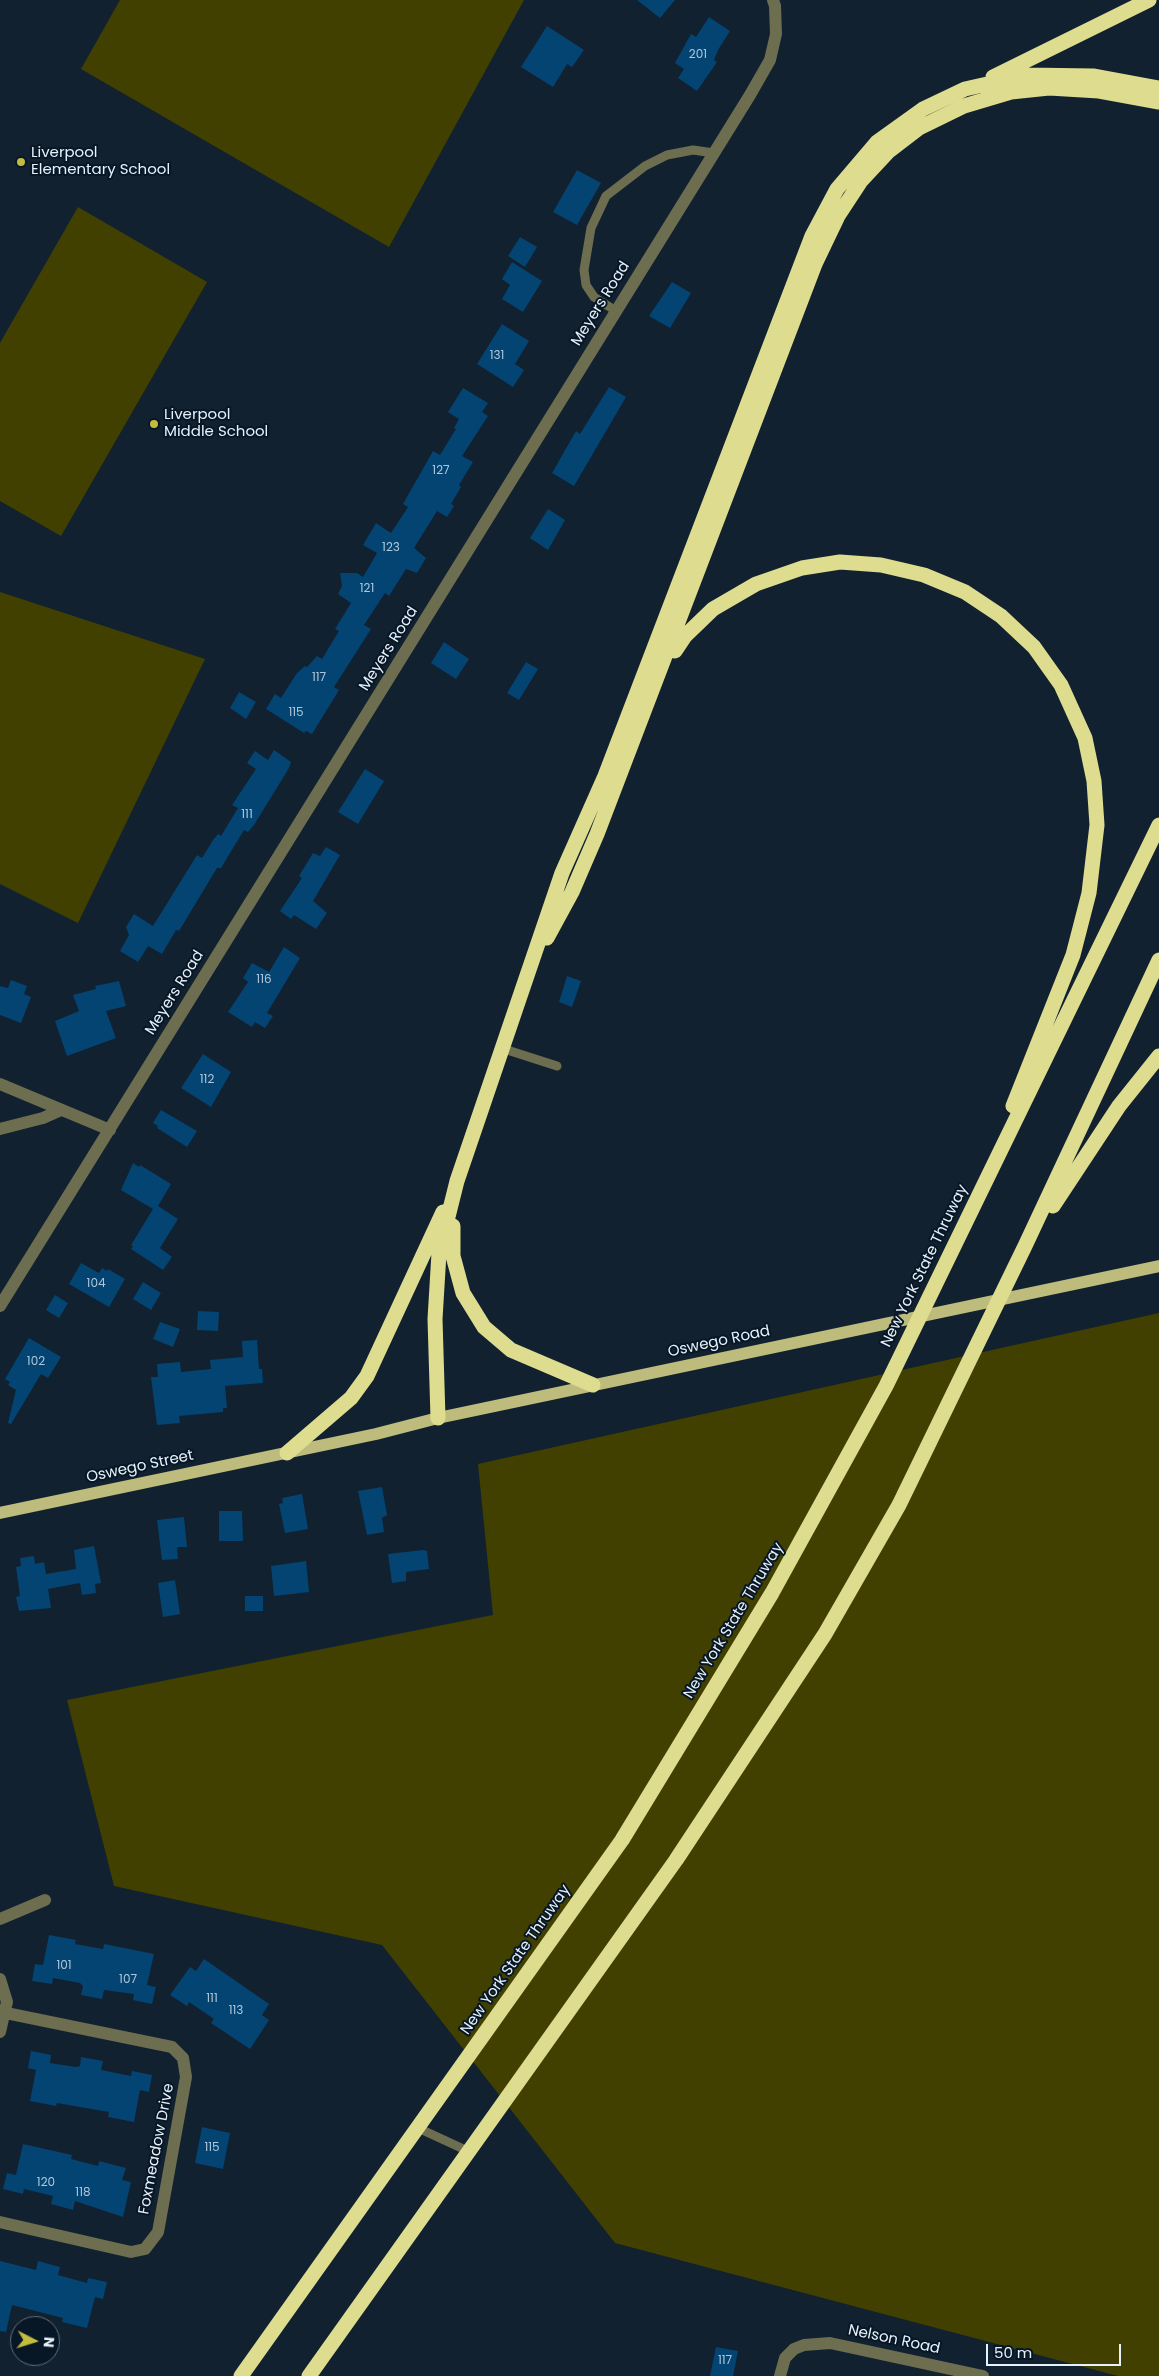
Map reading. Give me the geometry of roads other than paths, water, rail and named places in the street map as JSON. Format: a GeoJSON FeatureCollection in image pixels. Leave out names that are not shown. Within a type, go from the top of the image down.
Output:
{"type":"FeatureCollection","features":[{"type":"Feature","properties":{"kind":"highway"},"geometry":{"type":"LineString","coordinates":[[438,1418],[434,1319],[439,1263],[457,1181],[562,873],[605,776],[812,236],[837,189],[877,142],[923,109],[972,87],[1148,0]]}},
{"type":"Feature","properties":{"kind":"highway"},"geometry":{"type":"LineString","coordinates":[[972,87],[1027,75],[1094,76],[1159,88]]}},
{"type":"Feature","properties":{"kind":"highway"},"geometry":{"type":"LineString","coordinates":[[523,983],[579,875],[661,670],[815,264],[838,216],[861,181],[889,151],[919,128],[964,106],[1011,92],[1049,88],[1099,91],[1159,102]]}},
{"type":"Feature","properties":{"kind":"highway"},"geometry":{"type":"LineString","coordinates":[[661,670],[685,636],[713,609],[756,584],[802,568],[840,562],[881,565],[924,574],[965,592],[1000,616],[1034,647],[1061,685],[1085,738],[1094,781],[1097,825],[1090,883],[1073,955],[1010,1113],[1000,1153]]}},
{"type":"Feature","properties":{"kind":"highway","name":"New York State Thruway"},"geometry":{"type":"LineString","coordinates":[[241,2376],[622,1840],[772,1593],[886,1386],[1159,825]]}},
{"type":"Feature","properties":{"kind":"highway"},"geometry":{"type":"LineString","coordinates":[[309,2376],[676,1860],[825,1634],[899,1505],[1025,1246],[1159,960]]}},
{"type":"Feature","properties":{"kind":"highway"},"geometry":{"type":"LineString","coordinates":[[1025,1246],[1119,1106],[1159,1056]]}},
{"type":"Feature","properties":{"kind":"highway"},"geometry":{"type":"LineString","coordinates":[[457,1181],[453,1256],[463,1293],[484,1327],[511,1350],[593,1385]]}},
{"type":"Feature","properties":{"kind":"highway"},"geometry":{"type":"LineString","coordinates":[[286,1453],[351,1398],[367,1376],[457,1181]]}},
{"type":"Feature","properties":{"kind":"main road","name":"Oswego Road"},"geometry":{"type":"LineString","coordinates":[[286,1453],[376,1434],[438,1418],[1159,1266]]}},
{"type":"Feature","properties":{"kind":"main road","name":"Oswego Street"},"geometry":{"type":"LineString","coordinates":[[0,1513],[286,1453]]}},
{"type":"Feature","properties":{"kind":"street","name":"Meyers Road"},"geometry":{"type":"LineString","coordinates":[[0,1306],[770,60],[776,34],[775,6],[772,0]]}},
{"type":"Feature","properties":{"kind":"street"},"geometry":{"type":"LineString","coordinates":[[0,1084],[110,1130]]}},
{"type":"Feature","properties":{"kind":"street"},"geometry":{"type":"LineString","coordinates":[[0,1129],[43,1118],[61,1110]]}},
{"type":"Feature","properties":{"kind":"street"},"geometry":{"type":"LineString","coordinates":[[0,1919],[45,1900]]}},
{"type":"Feature","properties":{"kind":"street"},"geometry":{"type":"LineString","coordinates":[[0,1979],[6,2002],[6,2013],[0,2032]]}},
{"type":"Feature","properties":{"kind":"street","name":"Foxmeadow Drive"},"geometry":{"type":"LineString","coordinates":[[0,2222],[131,2252],[145,2248],[158,2232],[186,2077],[183,2058],[172,2047],[6,2013]]}},
{"type":"Feature","properties":{"kind":"street","name":"Nelson Road"},"geometry":{"type":"LineString","coordinates":[[780,2376],[785,2358],[798,2347],[830,2343],[983,2376]]}},
{"type":"Feature","properties":{"kind":"lane"},"geometry":{"type":"LineString","coordinates":[[616,311],[594,297],[586,285],[585,278],[588,242],[606,196],[646,166],[667,155],[693,150],[714,153]]}},
{"type":"Feature","properties":{"kind":"lane"},"geometry":{"type":"LineString","coordinates":[[501,1048],[557,1066]]}},
{"type":"Feature","properties":{"kind":"lane"},"geometry":{"type":"LineString","coordinates":[[418,2128],[470,2152]]}},
{"type":"Feature","properties":{"kind":"place","name":"Liverpool Elementary School"},"geometry":{"type":"Point","coordinates":[21,162]}},
{"type":"Feature","properties":{"kind":"place","name":"Liverpool Middle School"},"geometry":{"type":"Point","coordinates":[154,424]}}]}
